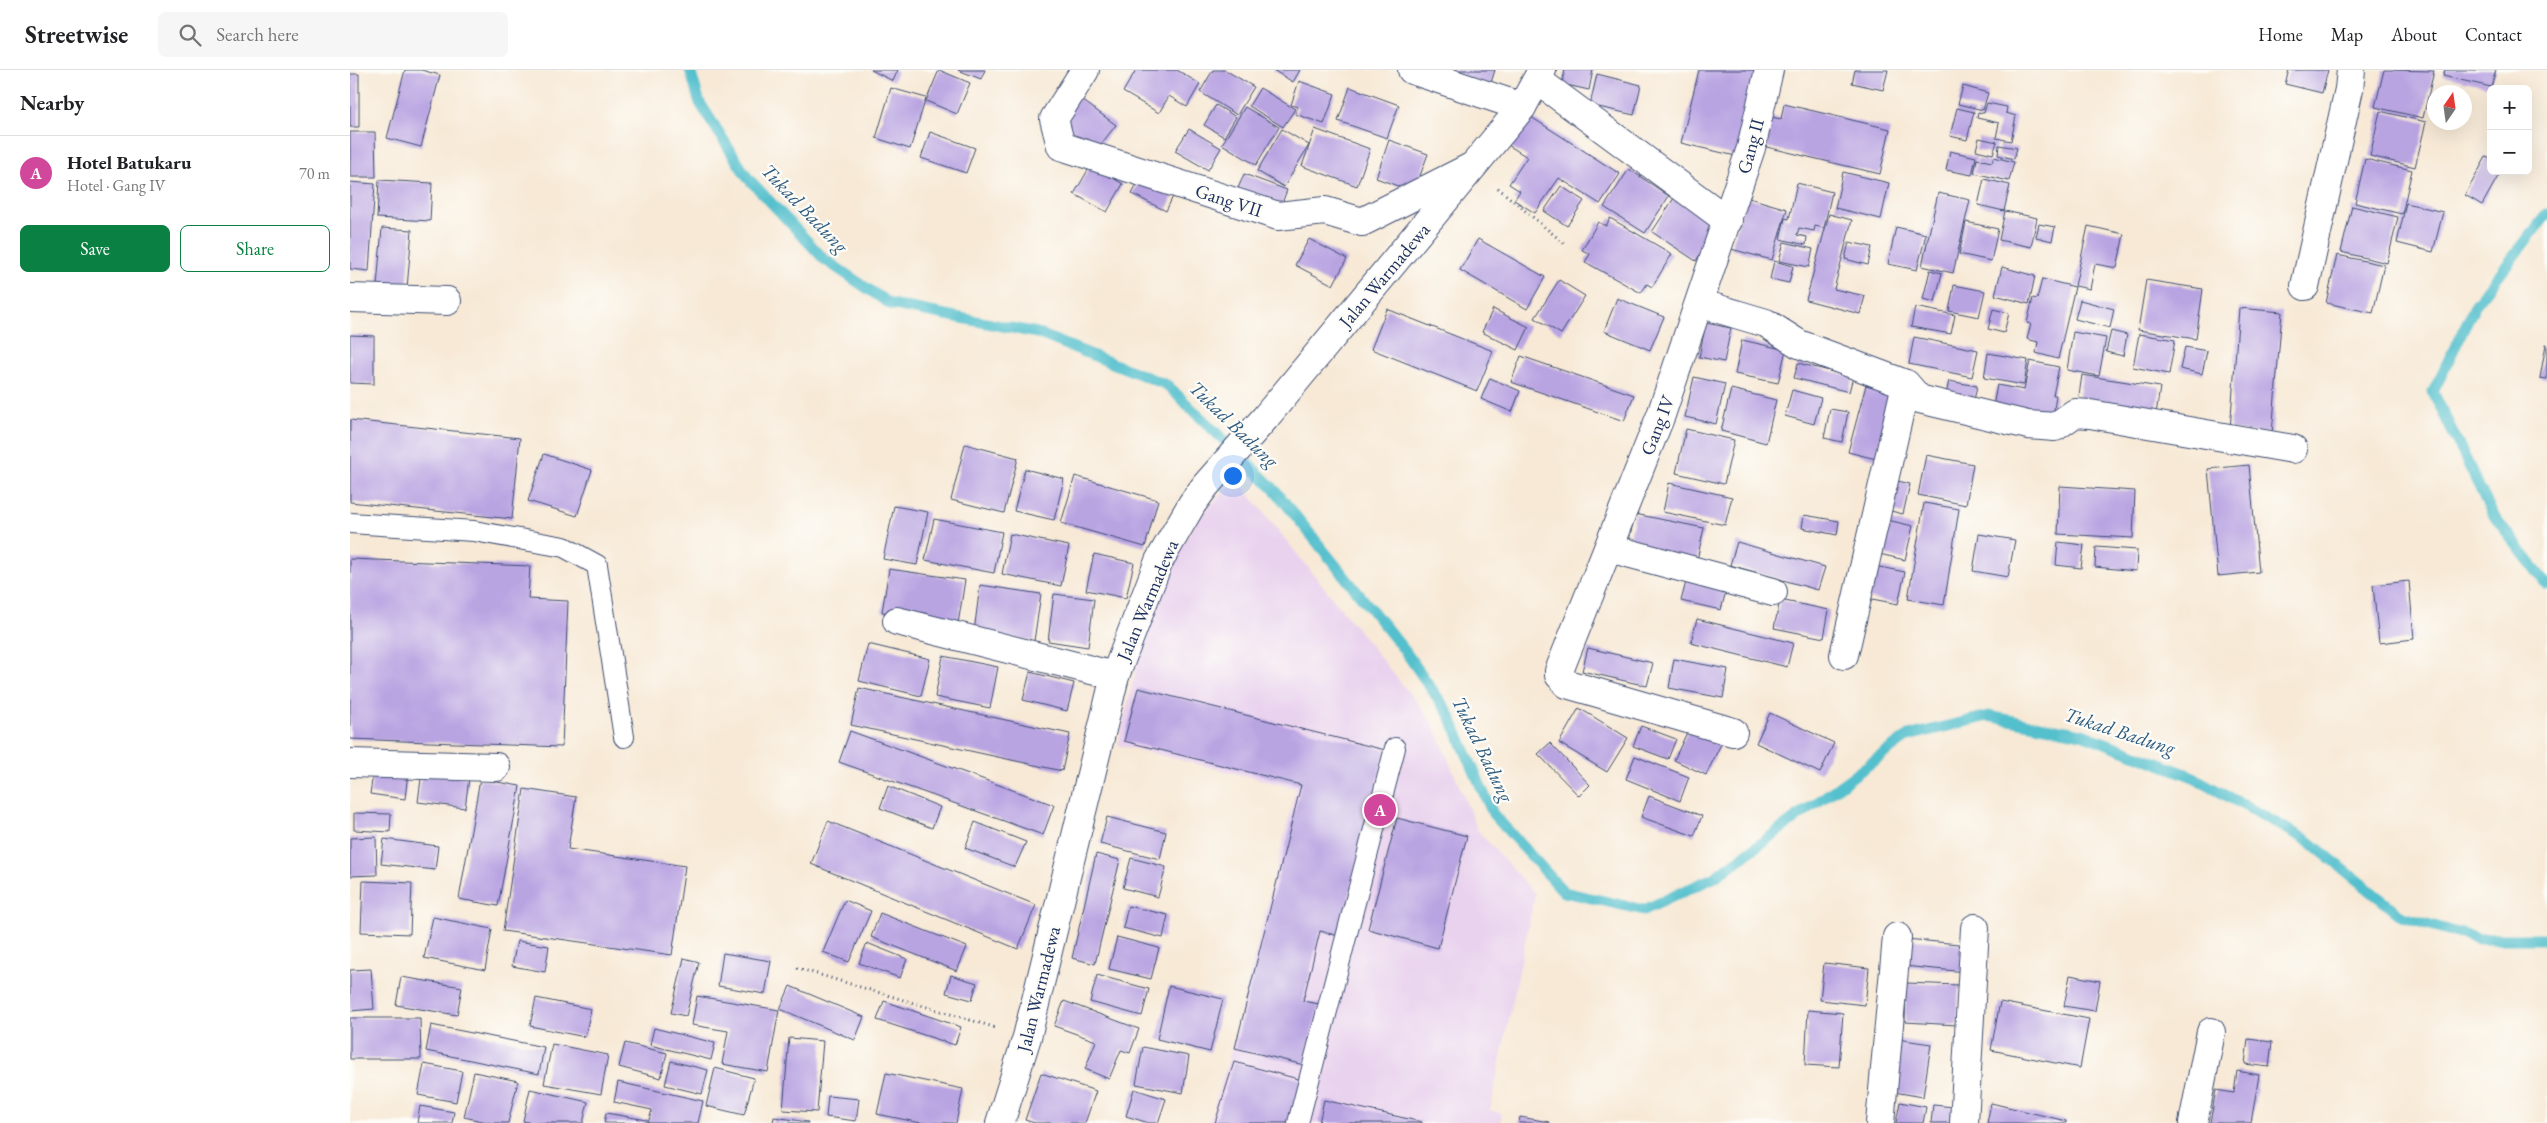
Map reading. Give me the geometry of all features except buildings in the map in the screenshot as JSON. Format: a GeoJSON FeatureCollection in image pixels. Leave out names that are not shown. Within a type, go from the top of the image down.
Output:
{"type":"FeatureCollection","features":[{"type":"Feature","properties":{"kind":"street","name":"Gang VII"},"geometry":{"type":"LineString","coordinates":[[1085,70],[1054,119],[1061,146],[1278,216],[1325,211],[1362,222],[1473,166]]}},
{"type":"Feature","properties":{"kind":"street"},"geometry":{"type":"LineString","coordinates":[[1412,70],[1522,106]]}},
{"type":"Feature","properties":{"kind":"street","name":"Gang II"},"geometry":{"type":"LineString","coordinates":[[1728,221],[1751,148],[1769,70]]}},
{"type":"Feature","properties":{"kind":"street"},"geometry":{"type":"LineString","coordinates":[[2305,286],[2349,89],[2350,70]]}},
{"type":"Feature","properties":{"kind":"street","name":"Jalan Warmadewa"},"geometry":{"type":"LineString","coordinates":[[1001,1123],[1027,1037],[1115,676],[1158,561],[1206,485],[1265,418],[1522,106],[1540,75]]}},
{"type":"Feature","properties":{"kind":"street"},"geometry":{"type":"LineString","coordinates":[[1540,75],[1728,221]]}},
{"type":"Feature","properties":{"kind":"street","name":"Gang IV"},"geometry":{"type":"LineString","coordinates":[[1728,221],[1661,415],[1559,675],[1567,684],[1733,732]]}},
{"type":"Feature","properties":{"kind":"street"},"geometry":{"type":"LineString","coordinates":[[350,298],[447,301]]}},
{"type":"Feature","properties":{"kind":"street"},"geometry":{"type":"LineString","coordinates":[[1699,303],[1766,323],[1798,344],[1906,384],[1919,399],[2028,425],[2054,427],[2075,413],[2090,414],[2293,450]]}},
{"type":"Feature","properties":{"kind":"street"},"geometry":{"type":"LineString","coordinates":[[1844,656],[1906,384]]}},
{"type":"Feature","properties":{"kind":"street"},"geometry":{"type":"LineString","coordinates":[[1608,548],[1773,592]]}},
{"type":"Feature","properties":{"kind":"street"},"geometry":{"type":"LineString","coordinates":[[897,621],[1115,676]]}},
{"type":"Feature","properties":{"kind":"street"},"geometry":{"type":"LineString","coordinates":[[350,763],[496,767]]}},
{"type":"Feature","properties":{"kind":"street"},"geometry":{"type":"LineString","coordinates":[[1964,1123],[1975,928]]}},
{"type":"Feature","properties":{"kind":"street"},"geometry":{"type":"LineString","coordinates":[[1880,1123],[1897,937]]}},
{"type":"Feature","properties":{"kind":"street"},"geometry":{"type":"LineString","coordinates":[[2193,1123],[2211,1032]]}},
{"type":"Feature","properties":{"kind":"lane"},"geometry":{"type":"LineString","coordinates":[[350,523],[474,532],[564,547],[597,565],[624,737]]}},
{"type":"Feature","properties":{"kind":"lane"},"geometry":{"type":"LineString","coordinates":[[1298,1123],[1395,748]]}},
{"type":"Feature","properties":{"kind":"path"},"geometry":{"type":"LineString","coordinates":[[1473,166],[1530,217],[1566,245]]}},
{"type":"Feature","properties":{"kind":"path"},"geometry":{"type":"LineString","coordinates":[[796,968],[1027,1037]]}},
{"type":"Feature","properties":{"kind":"shaded area"},"geometry":{"type":"Polygon","coordinates":[[[1237,479],[1433,723],[1478,831],[1535,894],[1490,1110],[1502,1114],[1500,1123],[1209,1123],[1231,1051],[1296,788],[1118,745],[1150,611],[1168,569],[1201,515],[1237,479]]]}},
{"type":"Feature","properties":{"kind":"waterway","name":"Tukad Badung"},"geometry":{"type":"LineString","coordinates":[[690,70],[700,103],[747,177],[824,259],[890,304],[1037,333],[1167,385],[1273,488],[1405,651],[1449,714],[1493,814],[1564,892],[1644,910],[1715,877],[1908,736],[1988,716],[2082,734],[2191,776],[2307,840],[2403,917],[2479,939],[2547,939]]}},
{"type":"Feature","properties":{"kind":"waterway"},"geometry":{"type":"LineString","coordinates":[[2547,214],[2476,304],[2433,392],[2492,513],[2547,585]]}},
{"type":"Feature","properties":{"kind":"place","name":"Hotel Batukaru"},"geometry":{"type":"Point","coordinates":[1380,810]}}]}
